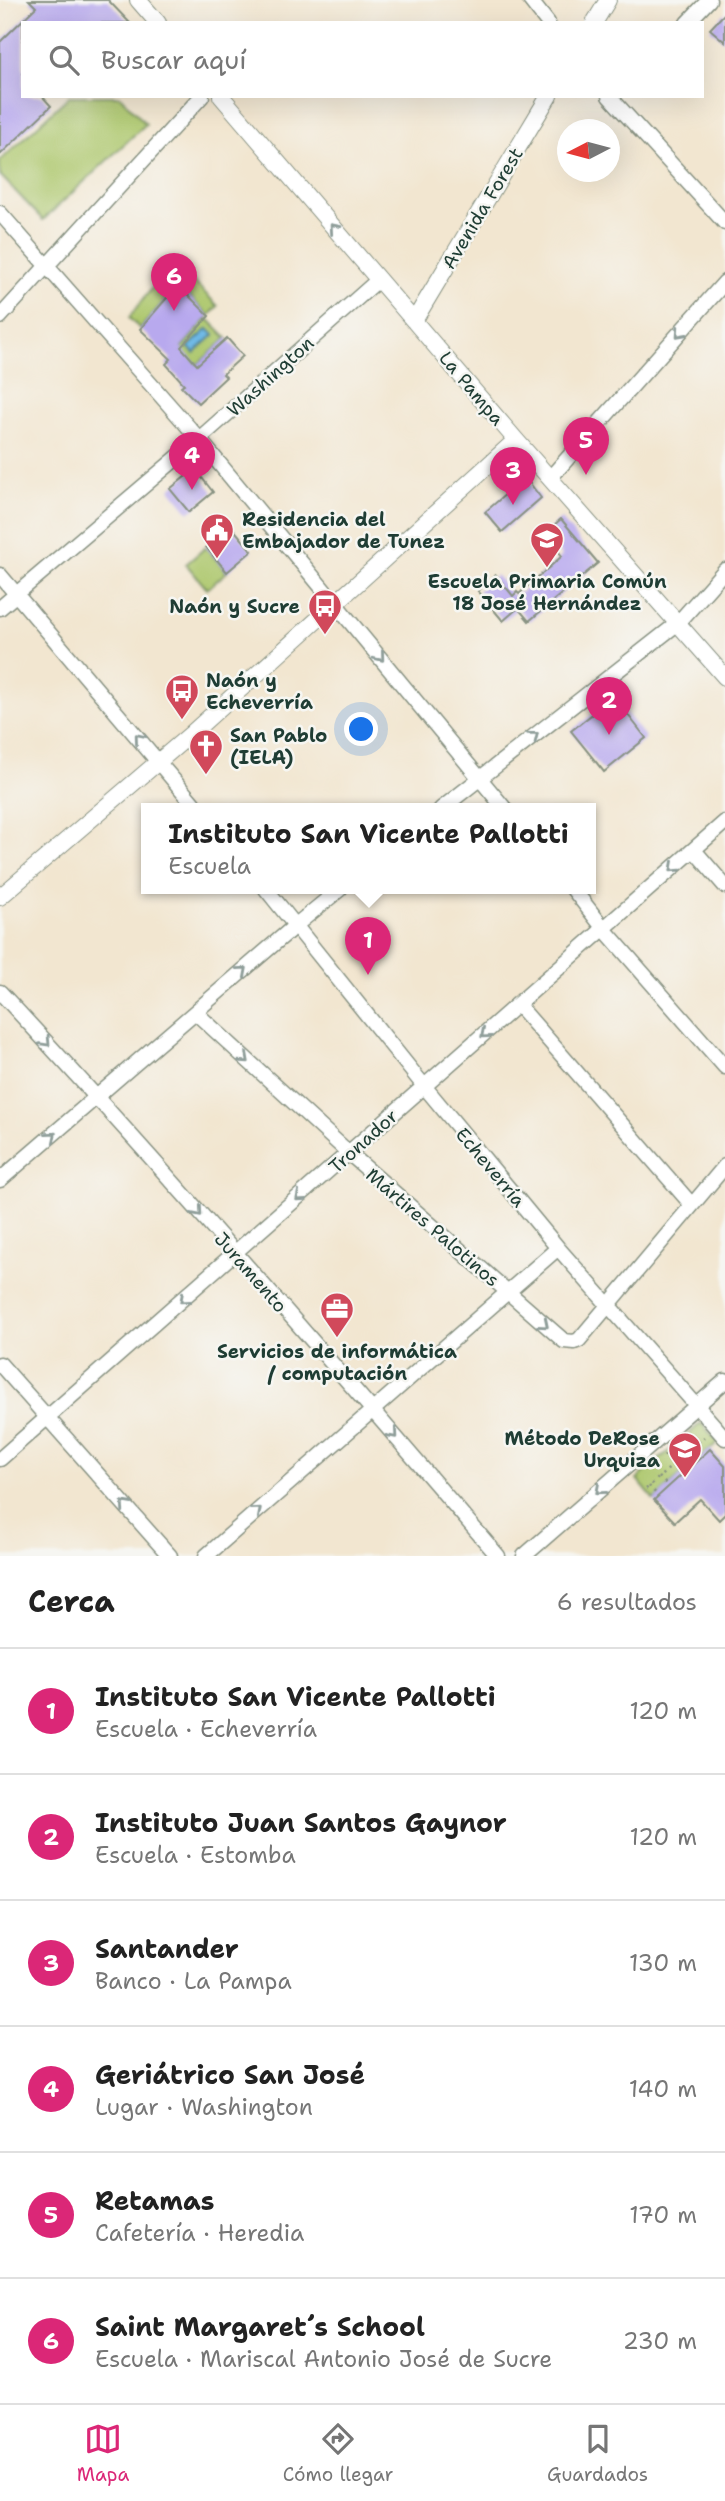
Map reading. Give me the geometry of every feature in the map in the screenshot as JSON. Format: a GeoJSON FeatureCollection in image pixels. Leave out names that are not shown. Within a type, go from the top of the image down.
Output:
{"type":"FeatureCollection","features":[{"type":"Feature","properties":{"kind":"street"},"geometry":{"type":"LineString","coordinates":[[138,0],[156,21]]}},
{"type":"Feature","properties":{"kind":"street"},"geometry":{"type":"LineString","coordinates":[[530,0],[546,21]]}},
{"type":"Feature","properties":{"kind":"street"},"geometry":{"type":"LineString","coordinates":[[595,21],[608,0]]}},
{"type":"Feature","properties":{"kind":"street"},"geometry":{"type":"LineString","coordinates":[[689,21],[709,0]]}},
{"type":"Feature","properties":{"kind":"street"},"geometry":{"type":"LineString","coordinates":[[0,317],[200,98]]}},
{"type":"Feature","properties":{"kind":"street","name":"La Pampa"},"geometry":{"type":"LineString","coordinates":[[223,98],[516,440],[725,677]]}},
{"type":"Feature","properties":{"kind":"street","name":"Avenida Forest"},"geometry":{"type":"LineString","coordinates":[[414,320],[548,98]]}},
{"type":"Feature","properties":{"kind":"street"},"geometry":{"type":"LineString","coordinates":[[613,98],[725,223]]}},
{"type":"Feature","properties":{"kind":"street"},"geometry":{"type":"LineString","coordinates":[[0,213],[199,439],[500,803]]}},
{"type":"Feature","properties":{"kind":"street","name":"Washington"},"geometry":{"type":"LineString","coordinates":[[0,608],[199,439],[378,280]]}},
{"type":"Feature","properties":{"kind":"street"},"geometry":{"type":"LineString","coordinates":[[550,478],[725,282]]}},
{"type":"Feature","properties":{"kind":"street"},"geometry":{"type":"LineString","coordinates":[[0,897],[159,762],[516,440]]}},
{"type":"Feature","properties":{"kind":"street"},"geometry":{"type":"LineString","coordinates":[[449,803],[678,622],[725,570]]}},
{"type":"Feature","properties":{"kind":"street"},"geometry":{"type":"LineString","coordinates":[[0,575],[193,803]]}},
{"type":"Feature","properties":{"kind":"street","name":"Tronador"},"geometry":{"type":"LineString","coordinates":[[0,1459],[725,822]]}},
{"type":"Feature","properties":{"kind":"street"},"geometry":{"type":"LineString","coordinates":[[694,850],[725,886]]}},
{"type":"Feature","properties":{"kind":"street","name":"Echeverría"},"geometry":{"type":"LineString","coordinates":[[270,894],[558,1248],[720,1432]]}},
{"type":"Feature","properties":{"kind":"street"},"geometry":{"type":"LineString","coordinates":[[0,1180],[335,894]]}},
{"type":"Feature","properties":{"kind":"street"},"geometry":{"type":"LineString","coordinates":[[577,894],[604,930],[725,1068]]}},
{"type":"Feature","properties":{"kind":"street","name":"Juramento"},"geometry":{"type":"LineString","coordinates":[[0,992],[98,1097],[498,1556]]}},
{"type":"Feature","properties":{"kind":"street"},"geometry":{"type":"LineString","coordinates":[[518,1005],[691,1205]]}},
{"type":"Feature","properties":{"kind":"street","name":"Mártires Palotinos"},"geometry":{"type":"LineString","coordinates":[[195,1012],[350,1154],[564,1340],[579,1340],[608,1303]]}},
{"type":"Feature","properties":{"kind":"street"},"geometry":{"type":"LineString","coordinates":[[608,1303],[725,1166]]}},
{"type":"Feature","properties":{"kind":"street"},"geometry":{"type":"LineString","coordinates":[[206,1556],[558,1248]]}},
{"type":"Feature","properties":{"kind":"street"},"geometry":{"type":"LineString","coordinates":[[0,1364],[170,1556]]}},
{"type":"Feature","properties":{"kind":"street"},"geometry":{"type":"LineString","coordinates":[[524,1556],[725,1381]]}},
{"type":"Feature","properties":{"kind":"path"},"geometry":{"type":"LineString","coordinates":[[658,1496],[648,1487],[673,1465],[720,1432]]}},
{"type":"Feature","properties":{"kind":"path"},"geometry":{"type":"LineString","coordinates":[[664,1455],[681,1475]]}},
{"type":"Feature","properties":{"kind":"path"},"geometry":{"type":"LineString","coordinates":[[659,1477],[669,1487]]}},
{"type":"Feature","properties":{"kind":"green space"},"geometry":{"type":"Polygon","coordinates":[[[67,98],[122,98],[146,124],[43,220],[0,175],[0,161],[67,98]]]}},
{"type":"Feature","properties":{"kind":"green space"},"geometry":{"type":"Polygon","coordinates":[[[173,261],[218,306],[209,316],[178,285],[140,329],[129,318],[173,261]]]}},
{"type":"Feature","properties":{"kind":"green space"},"geometry":{"type":"Polygon","coordinates":[[[207,318],[227,338],[197,365],[180,349],[207,318]],[[208,329],[189,347],[194,353],[214,335],[208,329]]]}},
{"type":"Feature","properties":{"kind":"green space"},"geometry":{"type":"Polygon","coordinates":[[[206,547],[227,572],[207,589],[186,564],[206,547]]]}},
{"type":"Feature","properties":{"kind":"green space"},"geometry":{"type":"Polygon","coordinates":[[[701,1423],[718,1442],[654,1500],[637,1479],[701,1423]]]}},
{"type":"Feature","properties":{"kind":"water"},"geometry":{"type":"Polygon","coordinates":[[[208,329],[214,335],[194,353],[188,347],[208,329]]]}},
{"type":"Feature","properties":{"kind":"building"},"geometry":{"type":"Polygon","coordinates":[[[29,0],[108,0],[128,21],[22,21],[36,7],[29,0]]]}},
{"type":"Feature","properties":{"kind":"building"},"geometry":{"type":"Polygon","coordinates":[[[725,13],[725,42],[710,29],[725,13]]]}},
{"type":"Feature","properties":{"kind":"building"},"geometry":{"type":"Polygon","coordinates":[[[21,22],[21,98],[44,98],[51,106],[0,155],[0,42],[21,22]]]}},
{"type":"Feature","properties":{"kind":"building"},"geometry":{"type":"Polygon","coordinates":[[[178,285],[209,316],[181,347],[197,365],[227,338],[243,356],[223,374],[226,377],[198,403],[181,386],[184,384],[166,364],[171,359],[140,329],[178,285]]]}},
{"type":"Feature","properties":{"kind":"building"},"geometry":{"type":"Polygon","coordinates":[[[195,469],[213,492],[189,512],[170,489],[195,469]]]}},
{"type":"Feature","properties":{"kind":"building"},"geometry":{"type":"Polygon","coordinates":[[[522,480],[529,482],[541,498],[502,532],[485,512],[522,480]]]}},
{"type":"Feature","properties":{"kind":"building","name":"Escuela Primaria Común 18 José Hernández"},"geometry":{"type":"Polygon","coordinates":[[[561,519],[598,563],[529,621],[518,608],[503,621],[478,591],[496,575],[513,596],[517,592],[519,594],[562,556],[545,533],[561,519]]]}},
{"type":"Feature","properties":{"kind":"building"},"geometry":{"type":"Polygon","coordinates":[[[231,526],[252,551],[227,572],[206,547],[231,526]]]}},
{"type":"Feature","properties":{"kind":"building"},"geometry":{"type":"Polygon","coordinates":[[[614,697],[646,738],[604,772],[571,731],[614,697]]]}},
{"type":"Feature","properties":{"kind":"building"},"geometry":{"type":"Polygon","coordinates":[[[710,1449],[725,1466],[725,1514],[719,1520],[700,1499],[675,1522],[654,1500],[710,1449]]]}},
{"type":"Feature","properties":{"kind":"place","name":"Saint Margaret´s School"},"geometry":{"type":"Point","coordinates":[174,311]}},
{"type":"Feature","properties":{"kind":"place","name":"Retamas"},"geometry":{"type":"Point","coordinates":[586,475]}},
{"type":"Feature","properties":{"kind":"place","name":"Geriátrico San José"},"geometry":{"type":"Point","coordinates":[192,490]}},
{"type":"Feature","properties":{"kind":"place","name":"Santander"},"geometry":{"type":"Point","coordinates":[513,505]}},
{"type":"Feature","properties":{"kind":"place","name":"Residencia del Embajador de Tunez"},"geometry":{"type":"Point","coordinates":[217,560]}},
{"type":"Feature","properties":{"kind":"place","name":"Escuela Primaria Común 18 José Hernández"},"geometry":{"type":"Point","coordinates":[547,569]}},
{"type":"Feature","properties":{"kind":"place","name":"Naón y Sucre"},"geometry":{"type":"Point","coordinates":[325,636]}},
{"type":"Feature","properties":{"kind":"place","name":"Naón y Echeverría"},"geometry":{"type":"Point","coordinates":[182,721]}},
{"type":"Feature","properties":{"kind":"place","name":"Instituto Juan Santos Gaynor"},"geometry":{"type":"Point","coordinates":[609,735]}},
{"type":"Feature","properties":{"kind":"place","name":"San Pablo (IELA)"},"geometry":{"type":"Point","coordinates":[206,776]}},
{"type":"Feature","properties":{"kind":"place","name":"Instituto San Vicente Pallotti"},"geometry":{"type":"Point","coordinates":[368,975]}},
{"type":"Feature","properties":{"kind":"place","name":"Servicios de informática / computación"},"geometry":{"type":"Point","coordinates":[337,1339]}},
{"type":"Feature","properties":{"kind":"place","name":"Método DeRose Urquiza"},"geometry":{"type":"Point","coordinates":[685,1479]}}]}
